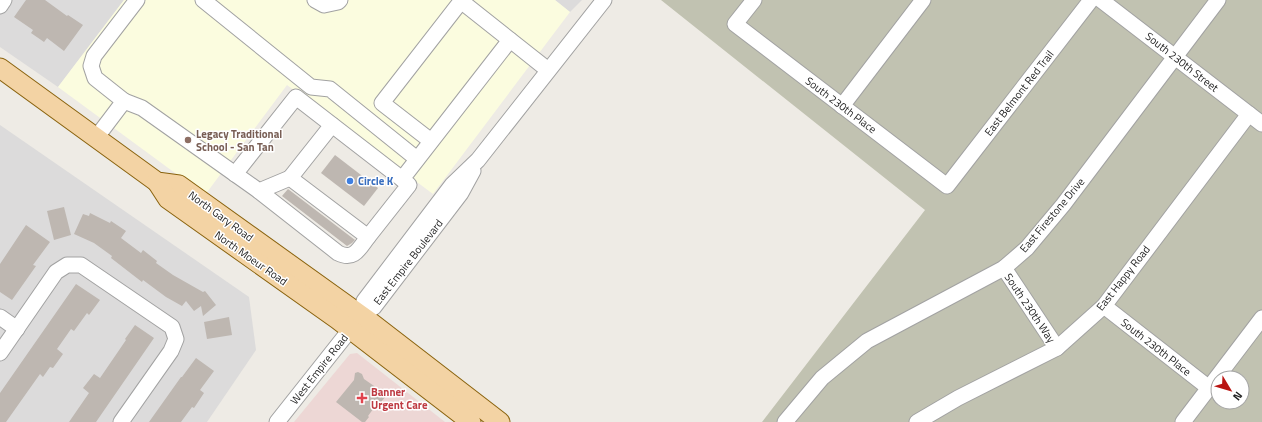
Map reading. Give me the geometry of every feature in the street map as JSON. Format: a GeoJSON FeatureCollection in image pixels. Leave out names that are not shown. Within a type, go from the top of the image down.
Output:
{"type":"FeatureCollection","features":[{"type":"Feature","properties":{"kind":"main road","name":"North Gary Road"},"geometry":{"type":"LineString","coordinates":[[0,68],[157,182],[179,185],[356,322],[471,422]]}},
{"type":"Feature","properties":{"kind":"main road","name":"North Gary Road"},"geometry":{"type":"LineString","coordinates":[[356,322],[439,374],[500,422]]}},
{"type":"Feature","properties":{"kind":"street"},"geometry":{"type":"LineString","coordinates":[[0,6],[4,0]]}},
{"type":"Feature","properties":{"kind":"street"},"geometry":{"type":"LineString","coordinates":[[137,0],[94,56],[91,66],[95,78],[124,101],[142,108],[235,174],[259,191],[338,253],[350,257],[356,253],[409,185],[296,97],[235,174]]}},
{"type":"Feature","properties":{"kind":"street"},"geometry":{"type":"LineString","coordinates":[[203,0],[311,87],[330,89],[417,159]]}},
{"type":"Feature","properties":{"kind":"street"},"geometry":{"type":"LineString","coordinates":[[315,0],[324,5],[338,2],[340,0]]}},
{"type":"Feature","properties":{"kind":"street","name":"East Empire Boulevard"},"geometry":{"type":"LineString","coordinates":[[356,322],[374,307],[461,193],[478,160],[604,0]]}},
{"type":"Feature","properties":{"kind":"street","name":"South 230th Place"},"geometry":{"type":"LineString","coordinates":[[754,0],[735,24],[947,186]]}},
{"type":"Feature","properties":{"kind":"street"},"geometry":{"type":"LineString","coordinates":[[842,106],[923,0]]}},
{"type":"Feature","properties":{"kind":"street","name":"East Belmont Red Trail"},"geometry":{"type":"LineString","coordinates":[[947,186],[1091,0]]}},
{"type":"Feature","properties":{"kind":"street","name":"South 230th Street"},"geometry":{"type":"LineString","coordinates":[[1101,0],[1262,124]]}},
{"type":"Feature","properties":{"kind":"street","name":"East Firestone Drive"},"geometry":{"type":"LineString","coordinates":[[785,422],[822,378],[867,341],[1004,268],[1027,248],[1063,205],[1174,56],[1218,0]]}},
{"type":"Feature","properties":{"kind":"street"},"geometry":{"type":"LineString","coordinates":[[431,141],[382,103],[462,1],[548,70]]}},
{"type":"Feature","properties":{"kind":"street"},"geometry":{"type":"LineString","coordinates":[[402,179],[510,40]]}},
{"type":"Feature","properties":{"kind":"street"},"geometry":{"type":"LineString","coordinates":[[96,138],[124,101]]}},
{"type":"Feature","properties":{"kind":"street","name":"East Happy Road"},"geometry":{"type":"LineString","coordinates":[[917,422],[958,398],[1057,348],[1104,306],[1248,114]]}},
{"type":"Feature","properties":{"kind":"street"},"geometry":{"type":"LineString","coordinates":[[259,191],[290,178],[332,125]]}},
{"type":"Feature","properties":{"kind":"street"},"geometry":{"type":"LineString","coordinates":[[290,178],[368,237]]}},
{"type":"Feature","properties":{"kind":"street"},"geometry":{"type":"LineString","coordinates":[[0,353],[56,272],[67,265],[81,264],[172,327],[176,339],[171,351],[121,422]]}},
{"type":"Feature","properties":{"kind":"street","name":"South 230th Way"},"geometry":{"type":"LineString","coordinates":[[1004,268],[1057,348]]}},
{"type":"Feature","properties":{"kind":"street","name":"South 230th Place"},"geometry":{"type":"LineString","coordinates":[[1104,306],[1209,388]]}},
{"type":"Feature","properties":{"kind":"street"},"geometry":{"type":"LineString","coordinates":[[0,317],[17,329]]}},
{"type":"Feature","properties":{"kind":"street"},"geometry":{"type":"LineString","coordinates":[[1183,422],[1262,318]]}},
{"type":"Feature","properties":{"kind":"street","name":"West Empire Road"},"geometry":{"type":"LineString","coordinates":[[277,422],[356,322]]}},
{"type":"Feature","properties":{"kind":"shaded area"},"geometry":{"type":"Polygon","coordinates":[[[0,0],[124,0],[58,87],[0,47],[0,0]]]}},
{"type":"Feature","properties":{"kind":"shaded area","name":"Legacy Traditional School - San Tan"},"geometry":{"type":"Polygon","coordinates":[[[124,0],[555,0],[570,12],[433,194],[287,85],[205,195],[58,87],[124,0]]]}},
{"type":"Feature","properties":{"kind":"shaded area"},"geometry":{"type":"Polygon","coordinates":[[[555,0],[582,0],[570,12],[555,0]]]}},
{"type":"Feature","properties":{"kind":"shaded area"},"geometry":{"type":"Polygon","coordinates":[[[661,0],[1262,0],[1262,422],[762,422],[925,210],[661,0]]]}},
{"type":"Feature","properties":{"kind":"shaded area"},"geometry":{"type":"Polygon","coordinates":[[[0,125],[249,297],[256,350],[207,422],[0,422],[0,125]]]}},
{"type":"Feature","properties":{"kind":"shaded area"},"geometry":{"type":"Polygon","coordinates":[[[357,353],[445,422],[294,422],[350,354],[357,353]]]}},
{"type":"Feature","properties":{"kind":"building"},"geometry":{"type":"Polygon","coordinates":[[[26,0],[45,0],[67,16],[68,15],[83,25],[64,51],[47,38],[44,42],[31,33],[33,30],[14,17],[26,0]]]}},
{"type":"Feature","properties":{"kind":"building","name":"Circle K"},"geometry":{"type":"Polygon","coordinates":[[[335,155],[378,188],[364,206],[321,173],[335,155]]]}},
{"type":"Feature","properties":{"kind":"building"},"geometry":{"type":"Polygon","coordinates":[[[288,189],[355,240],[347,246],[282,196],[288,189]]]}},
{"type":"Feature","properties":{"kind":"building"},"geometry":{"type":"Polygon","coordinates":[[[64,207],[71,235],[54,240],[47,211],[64,207]]]}},
{"type":"Feature","properties":{"kind":"building"},"geometry":{"type":"Polygon","coordinates":[[[90,213],[110,223],[111,221],[126,231],[121,238],[141,253],[143,250],[157,261],[156,263],[173,275],[203,292],[205,291],[216,305],[203,316],[201,306],[194,311],[186,301],[182,306],[166,297],[143,280],[142,282],[111,258],[112,256],[94,243],[74,234],[83,214],[89,216],[90,213]]]}},
{"type":"Feature","properties":{"kind":"building"},"geometry":{"type":"Polygon","coordinates":[[[26,225],[50,242],[33,265],[36,266],[12,300],[0,292],[0,264],[26,225]]]}},
{"type":"Feature","properties":{"kind":"building"},"geometry":{"type":"Polygon","coordinates":[[[76,284],[100,300],[89,315],[87,313],[74,331],[71,329],[57,349],[63,354],[53,368],[50,367],[43,377],[40,374],[6,422],[0,422],[0,393],[76,284]]]}},
{"type":"Feature","properties":{"kind":"building"},"geometry":{"type":"Polygon","coordinates":[[[229,317],[232,335],[207,339],[204,322],[229,317]]]}},
{"type":"Feature","properties":{"kind":"building"},"geometry":{"type":"Polygon","coordinates":[[[135,325],[154,338],[96,422],[69,422],[89,393],[83,388],[94,374],[100,378],[135,325]]]}},
{"type":"Feature","properties":{"kind":"building"},"geometry":{"type":"Polygon","coordinates":[[[196,358],[214,371],[200,390],[204,393],[194,408],[192,407],[181,422],[149,422],[181,377],[196,358]]]}},
{"type":"Feature","properties":{"kind":"building","name":"Banner Urgent Care"},"geometry":{"type":"Polygon","coordinates":[[[358,372],[362,374],[364,379],[387,395],[381,402],[379,401],[365,422],[362,422],[336,402],[354,380],[355,373],[358,372]]]}},
{"type":"Feature","properties":{"kind":"place","name":"Legacy Traditional School - San Tan"},"geometry":{"type":"Point","coordinates":[188,140]}},
{"type":"Feature","properties":{"kind":"place","name":"Circle K"},"geometry":{"type":"Point","coordinates":[350,181]}},
{"type":"Feature","properties":{"kind":"place","name":"Banner Urgent Care"},"geometry":{"type":"Point","coordinates":[362,398]}}]}
